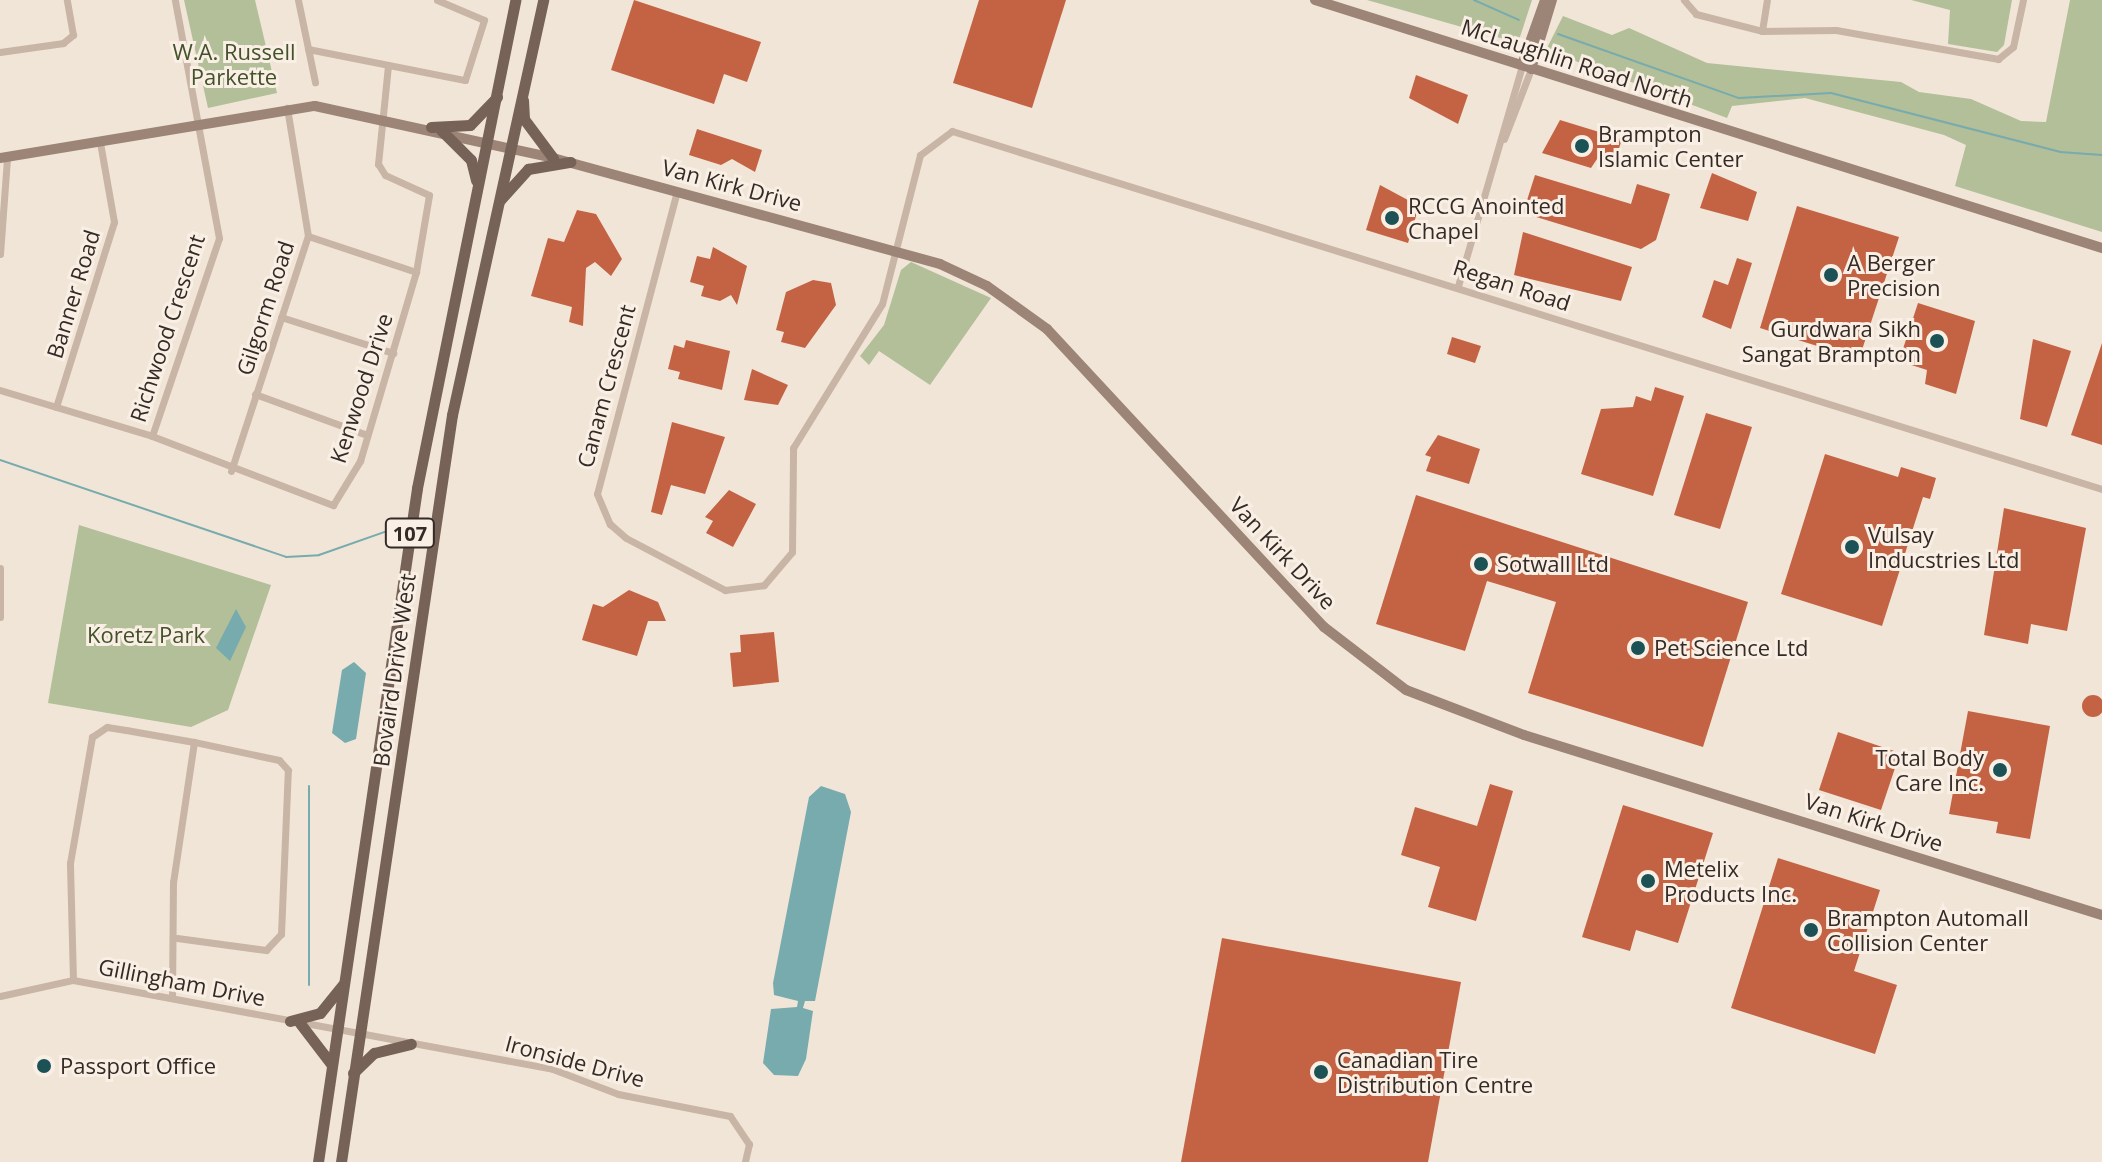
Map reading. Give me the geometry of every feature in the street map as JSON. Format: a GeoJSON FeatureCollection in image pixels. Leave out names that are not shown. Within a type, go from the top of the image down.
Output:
{"type":"FeatureCollection","features":[{"type":"Feature","properties":{"kind":"main road","name":"Bovaird Drive West"},"geometry":{"type":"LineString","coordinates":[[318,1162],[417,488],[499,93],[515,0]]}},
{"type":"Feature","properties":{"kind":"main road","name":"Bovaird Drive West"},"geometry":{"type":"LineString","coordinates":[[341,1162],[452,415],[543,0]]}},
{"type":"Feature","properties":{"kind":"main road"},"geometry":{"type":"LineString","coordinates":[[522,86],[524,119],[553,158]]}},
{"type":"Feature","properties":{"kind":"main road"},"geometry":{"type":"LineString","coordinates":[[436,128],[470,125],[499,93]]}},
{"type":"Feature","properties":{"kind":"main road"},"geometry":{"type":"LineString","coordinates":[[436,128],[476,169],[477,198]]}},
{"type":"Feature","properties":{"kind":"main road"},"geometry":{"type":"LineString","coordinates":[[497,204],[522,172],[570,162]]}},
{"type":"Feature","properties":{"kind":"main road"},"geometry":{"type":"LineString","coordinates":[[333,1067],[294,1021],[320,1013],[346,981]]}},
{"type":"Feature","properties":{"kind":"main road"},"geometry":{"type":"LineString","coordinates":[[353,1074],[374,1053],[411,1044]]}},
{"type":"Feature","properties":{"kind":"street"},"geometry":{"type":"LineString","coordinates":[[0,52],[63,43],[73,35],[67,0]]}},
{"type":"Feature","properties":{"kind":"street","name":"Richwood Crescent"},"geometry":{"type":"LineString","coordinates":[[0,390],[152,436],[219,238],[201,123],[175,0]]}},
{"type":"Feature","properties":{"kind":"street"},"geometry":{"type":"LineString","coordinates":[[298,0],[315,82]]}},
{"type":"Feature","properties":{"kind":"street"},"geometry":{"type":"LineString","coordinates":[[308,49],[458,81],[472,74],[483,17],[437,0]]}},
{"type":"Feature","properties":{"kind":"street","name":"McLaughlin Road North"},"geometry":{"type":"LineString","coordinates":[[1315,0],[2102,248]]}},
{"type":"Feature","properties":{"kind":"street"},"geometry":{"type":"LineString","coordinates":[[1527,67],[1545,0]]}},
{"type":"Feature","properties":{"kind":"street"},"geometry":{"type":"LineString","coordinates":[[1458,286],[1527,67],[1552,0]]}},
{"type":"Feature","properties":{"kind":"street"},"geometry":{"type":"LineString","coordinates":[[1684,0],[1696,14],[1762,31],[1836,30],[1998,59],[2013,47],[2023,0]]}},
{"type":"Feature","properties":{"kind":"street"},"geometry":{"type":"LineString","coordinates":[[1762,31],[1767,0]]}},
{"type":"Feature","properties":{"kind":"street"},"geometry":{"type":"LineString","coordinates":[[378,116],[388,66]]}},
{"type":"Feature","properties":{"kind":"street","name":"Van Kirk Drive"},"geometry":{"type":"LineString","coordinates":[[3,158],[100,143],[287,106],[378,116],[436,128],[896,250],[987,286],[1047,329],[1324,627],[1406,690],[1511,731],[2102,915]]}},
{"type":"Feature","properties":{"kind":"street","name":"Gilgorm Road"},"geometry":{"type":"LineString","coordinates":[[231,471],[308,236],[287,106]]}},
{"type":"Feature","properties":{"kind":"street","name":"Kenwood Drive"},"geometry":{"type":"LineString","coordinates":[[152,436],[231,471],[333,505],[367,435],[393,353],[416,272],[429,195],[385,175],[375,141],[378,116]]}},
{"type":"Feature","properties":{"kind":"street","name":"Regan Road"},"geometry":{"type":"LineString","coordinates":[[896,250],[920,155],[940,134],[961,131],[2102,489]]}},
{"type":"Feature","properties":{"kind":"street","name":"Banner Road"},"geometry":{"type":"LineString","coordinates":[[56,407],[114,222],[100,143]]}},
{"type":"Feature","properties":{"kind":"street"},"geometry":{"type":"LineString","coordinates":[[0,254],[3,158]]}},
{"type":"Feature","properties":{"kind":"street","name":"Canam Crescent"},"geometry":{"type":"LineString","coordinates":[[677,191],[597,494],[610,524],[626,538],[725,590],[764,585],[787,561],[794,539],[793,448],[882,304],[896,250]]}},
{"type":"Feature","properties":{"kind":"street"},"geometry":{"type":"LineString","coordinates":[[308,236],[416,272]]}},
{"type":"Feature","properties":{"kind":"street"},"geometry":{"type":"LineString","coordinates":[[281,317],[393,353]]}},
{"type":"Feature","properties":{"kind":"street"},"geometry":{"type":"LineString","coordinates":[[255,394],[367,435]]}},
{"type":"Feature","properties":{"kind":"street"},"geometry":{"type":"LineString","coordinates":[[0,568],[0,617]]}},
{"type":"Feature","properties":{"kind":"street"},"geometry":{"type":"LineString","coordinates":[[73,980],[70,863],[92,737],[107,727],[279,760],[288,770],[281,934],[266,950],[177,938]]}},
{"type":"Feature","properties":{"kind":"street"},"geometry":{"type":"LineString","coordinates":[[172,996],[177,938],[173,882],[194,742]]}},
{"type":"Feature","properties":{"kind":"street","name":"Gillingham Drive"},"geometry":{"type":"LineString","coordinates":[[0,996],[73,980],[172,996],[358,1034]]}},
{"type":"Feature","properties":{"kind":"street","name":"Ironside Drive"},"geometry":{"type":"LineString","coordinates":[[358,1034],[550,1068],[618,1094],[730,1116],[749,1144],[745,1162]]}},
{"type":"Feature","properties":{"kind":"green space","name":"W.A. Russell Parkette"},"geometry":{"type":"Polygon","coordinates":[[[184,0],[255,0],[277,93],[208,108],[184,0]]]}},
{"type":"Feature","properties":{"kind":"green space"},"geometry":{"type":"Polygon","coordinates":[[[1367,0],[1532,0],[1518,43],[1367,0]]]}},
{"type":"Feature","properties":{"kind":"green space"},"geometry":{"type":"Polygon","coordinates":[[[1911,0],[2012,0],[2004,45],[1997,52],[1948,44],[1950,10],[1911,0]]]}},
{"type":"Feature","properties":{"kind":"green space"},"geometry":{"type":"Polygon","coordinates":[[[2070,0],[2102,0],[2102,232],[1955,186],[1966,145],[1944,135],[1805,98],[1732,106],[1727,118],[1546,50],[1563,16],[1612,35],[1629,28],[1707,63],[1901,82],[1919,92],[1971,99],[2021,121],[2046,122],[2070,0]]]}},
{"type":"Feature","properties":{"kind":"green space"},"geometry":{"type":"Polygon","coordinates":[[[911,262],[991,298],[930,385],[879,351],[869,365],[860,356],[884,325],[901,270],[911,262]]]}},
{"type":"Feature","properties":{"kind":"green space","name":"Koretz Park"},"geometry":{"type":"Polygon","coordinates":[[[79,525],[271,585],[228,710],[191,727],[48,703],[79,525]]]}},
{"type":"Feature","properties":{"kind":"water"},"geometry":{"type":"Polygon","coordinates":[[[236,609],[246,627],[230,661],[216,648],[236,609]]]}},
{"type":"Feature","properties":{"kind":"water"},"geometry":{"type":"Polygon","coordinates":[[[354,662],[366,673],[356,739],[345,743],[332,733],[342,670],[354,662]]]}},
{"type":"Feature","properties":{"kind":"water"},"geometry":{"type":"Polygon","coordinates":[[[821,786],[845,794],[851,812],[815,1001],[805,1001],[803,1008],[813,1011],[806,1059],[798,1076],[774,1075],[763,1063],[771,1009],[797,1007],[798,1001],[774,995],[773,983],[809,797],[821,786]]]}},
{"type":"Feature","properties":{"kind":"building"},"geometry":{"type":"Polygon","coordinates":[[[634,0],[761,42],[747,82],[724,74],[714,104],[611,70],[634,0]]]}},
{"type":"Feature","properties":{"kind":"building"},"geometry":{"type":"Polygon","coordinates":[[[979,0],[1066,0],[1032,108],[953,83],[979,0]]]}},
{"type":"Feature","properties":{"kind":"building"},"geometry":{"type":"Polygon","coordinates":[[[1416,75],[1468,95],[1458,124],[1409,98],[1416,75]]]}},
{"type":"Feature","properties":{"kind":"building","name":"Brampton Islamic Center"},"geometry":{"type":"Polygon","coordinates":[[[1560,120],[1622,139],[1616,158],[1601,153],[1591,168],[1542,153],[1560,120]]]}},
{"type":"Feature","properties":{"kind":"building"},"geometry":{"type":"Polygon","coordinates":[[[697,129],[762,150],[755,172],[732,159],[721,165],[689,155],[697,129]]]}},
{"type":"Feature","properties":{"kind":"building"},"geometry":{"type":"Polygon","coordinates":[[[1712,173],[1757,192],[1748,221],[1700,208],[1712,173]]]}},
{"type":"Feature","properties":{"kind":"building"},"geometry":{"type":"Polygon","coordinates":[[[1535,175],[1631,204],[1637,184],[1670,194],[1656,240],[1641,249],[1523,213],[1535,175]]]}},
{"type":"Feature","properties":{"kind":"building","name":"RCCG Anointed Chapel"},"geometry":{"type":"Polygon","coordinates":[[[1380,185],[1419,206],[1408,243],[1366,230],[1380,185]]]}},
{"type":"Feature","properties":{"kind":"building","name":"A Berger Precision"},"geometry":{"type":"Polygon","coordinates":[[[1797,206],[1899,237],[1859,359],[1760,328],[1797,206]]]}},
{"type":"Feature","properties":{"kind":"building"},"geometry":{"type":"Polygon","coordinates":[[[577,210],[596,214],[622,259],[611,276],[595,262],[586,268],[583,326],[569,322],[572,307],[531,296],[548,238],[564,242],[577,210]]]}},
{"type":"Feature","properties":{"kind":"building"},"geometry":{"type":"Polygon","coordinates":[[[1523,232],[1632,267],[1621,301],[1514,275],[1523,232]]]}},
{"type":"Feature","properties":{"kind":"building"},"geometry":{"type":"Polygon","coordinates":[[[713,247],[747,266],[737,305],[731,295],[720,301],[701,296],[704,286],[690,282],[697,256],[710,259],[713,247]]]}},
{"type":"Feature","properties":{"kind":"building"},"geometry":{"type":"Polygon","coordinates":[[[1737,258],[1752,263],[1731,329],[1702,317],[1714,280],[1728,285],[1737,258]]]}},
{"type":"Feature","properties":{"kind":"building"},"geometry":{"type":"Polygon","coordinates":[[[813,280],[831,283],[836,305],[805,348],[781,342],[784,332],[776,330],[786,292],[813,280]]]}},
{"type":"Feature","properties":{"kind":"building","name":"Gurdwara Sikh Sangat Brampton"},"geometry":{"type":"Polygon","coordinates":[[[1918,303],[1975,321],[1956,394],[1925,384],[1927,370],[1899,361],[1918,303]]]}},
{"type":"Feature","properties":{"kind":"building"},"geometry":{"type":"Polygon","coordinates":[[[1452,337],[1481,346],[1475,363],[1447,354],[1452,337]]]}},
{"type":"Feature","properties":{"kind":"building"},"geometry":{"type":"Polygon","coordinates":[[[2033,339],[2071,351],[2047,427],[2020,419],[2033,339]]]}},
{"type":"Feature","properties":{"kind":"building"},"geometry":{"type":"Polygon","coordinates":[[[686,340],[730,351],[722,390],[678,379],[680,372],[668,369],[674,345],[684,348],[686,340]]]}},
{"type":"Feature","properties":{"kind":"building"},"geometry":{"type":"Polygon","coordinates":[[[2102,343],[2102,445],[2071,435],[2102,343]]]}},
{"type":"Feature","properties":{"kind":"building"},"geometry":{"type":"Polygon","coordinates":[[[752,369],[788,385],[778,405],[744,400],[752,369]]]}},
{"type":"Feature","properties":{"kind":"building"},"geometry":{"type":"Polygon","coordinates":[[[1655,387],[1684,396],[1653,496],[1581,474],[1601,409],[1633,407],[1636,396],[1651,401],[1655,387]]]}},
{"type":"Feature","properties":{"kind":"building"},"geometry":{"type":"Polygon","coordinates":[[[1706,413],[1752,427],[1720,529],[1674,515],[1706,413]]]}},
{"type":"Feature","properties":{"kind":"building"},"geometry":{"type":"Polygon","coordinates":[[[672,422],[725,437],[705,494],[671,485],[662,515],[651,512],[672,422]]]}},
{"type":"Feature","properties":{"kind":"building"},"geometry":{"type":"Polygon","coordinates":[[[1438,435],[1480,449],[1469,484],[1426,471],[1431,457],[1425,455],[1438,435]]]}},
{"type":"Feature","properties":{"kind":"building","name":"Vulsay Inducstries Ltd"},"geometry":{"type":"Polygon","coordinates":[[[1825,454],[1898,477],[1901,467],[1936,478],[1930,499],[1923,497],[1882,626],[1781,594],[1825,454]]]}},
{"type":"Feature","properties":{"kind":"building"},"geometry":{"type":"Polygon","coordinates":[[[729,490],[756,504],[733,547],[706,533],[713,521],[705,517],[729,490]]]}},
{"type":"Feature","properties":{"kind":"building","name":"Pet Science Ltd"},"geometry":{"type":"Polygon","coordinates":[[[1416,495],[1748,602],[1703,747],[1528,693],[1556,602],[1487,581],[1465,651],[1376,624],[1416,495]]]}},
{"type":"Feature","properties":{"kind":"building"},"geometry":{"type":"Polygon","coordinates":[[[2004,508],[2086,528],[2067,631],[2031,624],[2028,644],[1984,635],[2004,508]]]}},
{"type":"Feature","properties":{"kind":"building"},"geometry":{"type":"Polygon","coordinates":[[[629,590],[658,602],[666,621],[648,621],[637,656],[582,640],[593,604],[603,607],[629,590]]]}},
{"type":"Feature","properties":{"kind":"building"},"geometry":{"type":"Polygon","coordinates":[[[774,632],[779,682],[733,687],[730,653],[741,652],[740,635],[774,632]]]}},
{"type":"Feature","properties":{"kind":"building"},"geometry":{"type":"Polygon","coordinates":[[[2093,695],[2101,698],[2104,706],[2101,714],[2093,717],[2085,714],[2082,706],[2085,698],[2093,695]]]}},
{"type":"Feature","properties":{"kind":"building","name":"Total Body Care Inc."},"geometry":{"type":"Polygon","coordinates":[[[1968,711],[2050,726],[2030,839],[1996,833],[1998,822],[1949,814],[1968,711]]]}},
{"type":"Feature","properties":{"kind":"building"},"geometry":{"type":"Polygon","coordinates":[[[1838,732],[1900,753],[1881,810],[1819,790],[1838,732]]]}},
{"type":"Feature","properties":{"kind":"building"},"geometry":{"type":"Polygon","coordinates":[[[1490,784],[1513,791],[1476,921],[1428,907],[1440,867],[1401,855],[1415,807],[1477,826],[1490,784]]]}},
{"type":"Feature","properties":{"kind":"building","name":"Metelix Products Inc."},"geometry":{"type":"Polygon","coordinates":[[[1623,805],[1713,833],[1678,943],[1636,930],[1630,951],[1582,937],[1623,805]]]}},
{"type":"Feature","properties":{"kind":"building","name":"Brampton Automall Collision Center"},"geometry":{"type":"Polygon","coordinates":[[[1778,858],[1880,890],[1854,971],[1897,985],[1875,1054],[1731,1008],[1778,858]]]}},
{"type":"Feature","properties":{"kind":"building","name":"Canadian Tire Distribution Centre"},"geometry":{"type":"Polygon","coordinates":[[[1222,938],[1461,982],[1428,1162],[1181,1162],[1222,938]]]}},
{"type":"Feature","properties":{"kind":"waterway"},"geometry":{"type":"LineString","coordinates":[[1474,0],[1519,20]]}},
{"type":"Feature","properties":{"kind":"waterway"},"geometry":{"type":"LineString","coordinates":[[1558,34],[1739,98],[1831,93],[2060,152],[2102,155]]}},
{"type":"Feature","properties":{"kind":"waterway"},"geometry":{"type":"LineString","coordinates":[[0,460],[286,557],[319,555],[390,530]]}},
{"type":"Feature","properties":{"kind":"waterway"},"geometry":{"type":"LineString","coordinates":[[309,786],[309,985]]}},
{"type":"Feature","properties":{"kind":"place","name":"Brampton Islamic Center"},"geometry":{"type":"Point","coordinates":[1582,146]}},
{"type":"Feature","properties":{"kind":"place","name":"RCCG Anointed Chapel"},"geometry":{"type":"Point","coordinates":[1392,218]}},
{"type":"Feature","properties":{"kind":"place","name":"A Berger Precision"},"geometry":{"type":"Point","coordinates":[1831,275]}},
{"type":"Feature","properties":{"kind":"place","name":"Gurdwara Sikh Sangat Brampton"},"geometry":{"type":"Point","coordinates":[1937,341]}},
{"type":"Feature","properties":{"kind":"place","name":"Vulsay Inducstries Ltd"},"geometry":{"type":"Point","coordinates":[1852,547]}},
{"type":"Feature","properties":{"kind":"place","name":"Sotwall Ltd"},"geometry":{"type":"Point","coordinates":[1481,564]}},
{"type":"Feature","properties":{"kind":"place","name":"Pet Science Ltd"},"geometry":{"type":"Point","coordinates":[1638,648]}},
{"type":"Feature","properties":{"kind":"place","name":"Total Body Care Inc."},"geometry":{"type":"Point","coordinates":[2000,770]}},
{"type":"Feature","properties":{"kind":"place","name":"Metelix Products Inc."},"geometry":{"type":"Point","coordinates":[1648,881]}},
{"type":"Feature","properties":{"kind":"place","name":"Brampton Automall Collision Center"},"geometry":{"type":"Point","coordinates":[1811,930]}},
{"type":"Feature","properties":{"kind":"place","name":"Passport Office"},"geometry":{"type":"Point","coordinates":[44,1066]}},
{"type":"Feature","properties":{"kind":"place","name":"Canadian Tire Distribution Centre"},"geometry":{"type":"Point","coordinates":[1321,1072]}}]}
